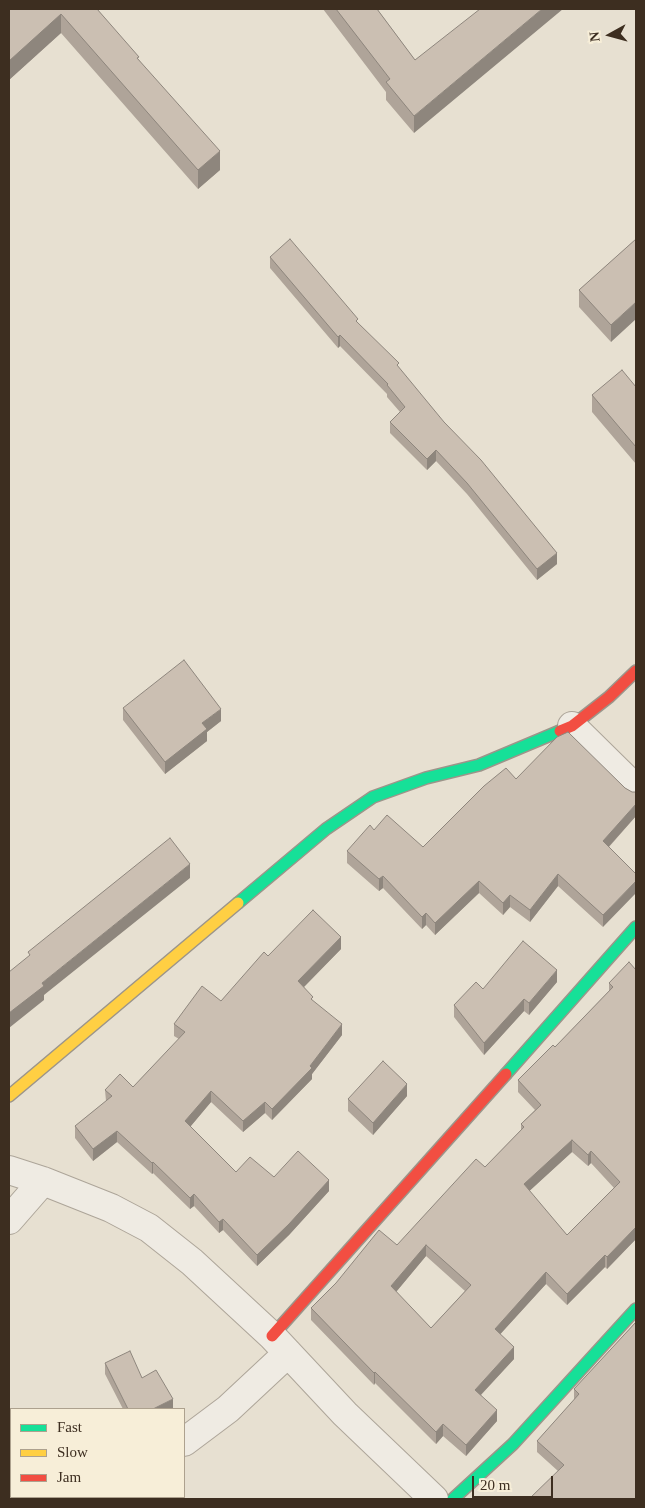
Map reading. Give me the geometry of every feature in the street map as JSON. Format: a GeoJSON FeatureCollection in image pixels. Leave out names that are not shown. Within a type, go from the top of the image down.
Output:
{"type":"FeatureCollection","features":[{"type":"Feature","properties":{"kind":"street"},"geometry":{"type":"LineString","coordinates":[[9,1096],[326,829],[373,797],[426,778],[479,765],[572,726],[609,697],[636,671]]}},
{"type":"Feature","properties":{"kind":"street"},"geometry":{"type":"LineString","coordinates":[[572,726],[636,789]]}},
{"type":"Feature","properties":{"kind":"street"},"geometry":{"type":"LineString","coordinates":[[185,1441],[228,1409],[280,1345],[636,927]]}},
{"type":"Feature","properties":{"kind":"street"},"geometry":{"type":"LineString","coordinates":[[9,1170],[43,1181],[111,1208],[149,1228],[192,1262],[280,1345],[345,1414],[434,1499]]}},
{"type":"Feature","properties":{"kind":"street"},"geometry":{"type":"LineString","coordinates":[[9,1220],[43,1181]]}},
{"type":"Feature","properties":{"kind":"street"},"geometry":{"type":"LineString","coordinates":[[453,1499],[512,1444],[636,1309]]}},
{"type":"Feature","properties":{"kind":"building"},"geometry":{"type":"Polygon","coordinates":[[[9,9],[97,9],[139,57],[137,58],[220,151],[198,170],[61,14],[9,61],[9,9]]]}},
{"type":"Feature","properties":{"kind":"building"},"geometry":{"type":"Polygon","coordinates":[[[336,9],[377,9],[415,60],[480,9],[542,9],[414,116],[386,82],[390,79],[336,9]]]}},
{"type":"Feature","properties":{"kind":"building"},"geometry":{"type":"Polygon","coordinates":[[[290,239],[358,319],[356,321],[399,363],[397,365],[444,422],[481,460],[557,553],[537,569],[467,483],[436,450],[427,459],[390,422],[405,407],[388,384],[340,335],[338,337],[270,257],[290,239]]]}},
{"type":"Feature","properties":{"kind":"building"},"geometry":{"type":"Polygon","coordinates":[[[636,239],[636,302],[611,325],[579,290],[636,239]]]}},
{"type":"Feature","properties":{"kind":"building"},"geometry":{"type":"Polygon","coordinates":[[[622,370],[636,387],[636,447],[592,395],[622,370]]]}},
{"type":"Feature","properties":{"kind":"building"},"geometry":{"type":"Polygon","coordinates":[[[184,660],[221,709],[202,723],[207,729],[165,762],[123,708],[184,660]]]}},
{"type":"Feature","properties":{"kind":"building"},"geometry":{"type":"Polygon","coordinates":[[[568,732],[625,788],[636,792],[636,804],[603,841],[636,874],[636,881],[603,915],[558,874],[530,910],[510,895],[503,903],[479,881],[435,923],[426,913],[422,917],[383,876],[379,879],[347,851],[370,825],[374,830],[387,815],[423,847],[484,786],[506,768],[516,779],[557,737],[568,732]]]}},
{"type":"Feature","properties":{"kind":"building"},"geometry":{"type":"Polygon","coordinates":[[[170,838],[190,864],[42,983],[44,986],[9,1013],[9,972],[30,955],[28,952],[170,838]]]}},
{"type":"Feature","properties":{"kind":"building"},"geometry":{"type":"Polygon","coordinates":[[[313,910],[341,937],[298,981],[313,997],[311,999],[342,1024],[310,1066],[312,1068],[272,1109],[265,1102],[243,1121],[211,1091],[185,1121],[236,1172],[250,1157],[274,1177],[298,1151],[329,1180],[289,1224],[257,1255],[223,1219],[219,1222],[194,1194],[190,1198],[153,1162],[117,1131],[93,1149],[75,1126],[112,1096],[105,1090],[120,1074],[133,1087],[185,1032],[174,1024],[202,986],[221,1001],[264,952],[268,956],[313,910]]]}},
{"type":"Feature","properties":{"kind":"building"},"geometry":{"type":"Polygon","coordinates":[[[523,941],[557,970],[529,1003],[524,999],[484,1043],[454,1005],[476,982],[483,989],[523,941]]]}},
{"type":"Feature","properties":{"kind":"building"},"geometry":{"type":"Polygon","coordinates":[[[629,962],[636,970],[636,1227],[607,1257],[605,1255],[567,1294],[546,1272],[495,1329],[514,1347],[475,1390],[497,1410],[466,1445],[443,1424],[436,1432],[374,1373],[311,1308],[336,1283],[379,1230],[397,1245],[476,1159],[485,1167],[524,1127],[521,1124],[541,1105],[518,1080],[553,1045],[555,1047],[613,987],[609,983],[629,962]],[[572,1140],[524,1184],[567,1235],[620,1182],[591,1151],[588,1155],[572,1140]],[[426,1245],[391,1286],[431,1328],[471,1285],[426,1245]]]}},
{"type":"Feature","properties":{"kind":"building"},"geometry":{"type":"Polygon","coordinates":[[[383,1061],[407,1084],[373,1123],[348,1099],[383,1061]]]}},
{"type":"Feature","properties":{"kind":"building"},"geometry":{"type":"Polygon","coordinates":[[[636,1322],[636,1499],[529,1499],[564,1465],[537,1441],[579,1394],[574,1389],[636,1322]]]}},
{"type":"Feature","properties":{"kind":"building"},"geometry":{"type":"Polygon","coordinates":[[[130,1351],[142,1378],[156,1370],[173,1399],[155,1408],[128,1408],[105,1363],[130,1351]]]}},
{"type":"Feature","properties":{"kind":"building"},"geometry":{"type":"Polygon","coordinates":[[[9,1479],[10,1498],[20,1499],[9,1499],[9,1479]]]}},
{"type":"Feature","properties":{"kind":"traffic: fast"},"geometry":{"type":"LineString","coordinates":[[238,903],[326,829],[373,797],[426,778],[479,765],[560,731]]}},
{"type":"Feature","properties":{"kind":"traffic: fast"},"geometry":{"type":"LineString","coordinates":[[506,1074],[636,927]]}},
{"type":"Feature","properties":{"kind":"traffic: fast"},"geometry":{"type":"LineString","coordinates":[[453,1499],[513,1444],[636,1309]]}},
{"type":"Feature","properties":{"kind":"traffic: slow"},"geometry":{"type":"LineString","coordinates":[[9,1096],[238,903]]}},
{"type":"Feature","properties":{"kind":"traffic: jam"},"geometry":{"type":"LineString","coordinates":[[560,731],[572,726],[609,697],[636,671]]}},
{"type":"Feature","properties":{"kind":"traffic: jam"},"geometry":{"type":"LineString","coordinates":[[272,1336],[506,1074]]}}]}
